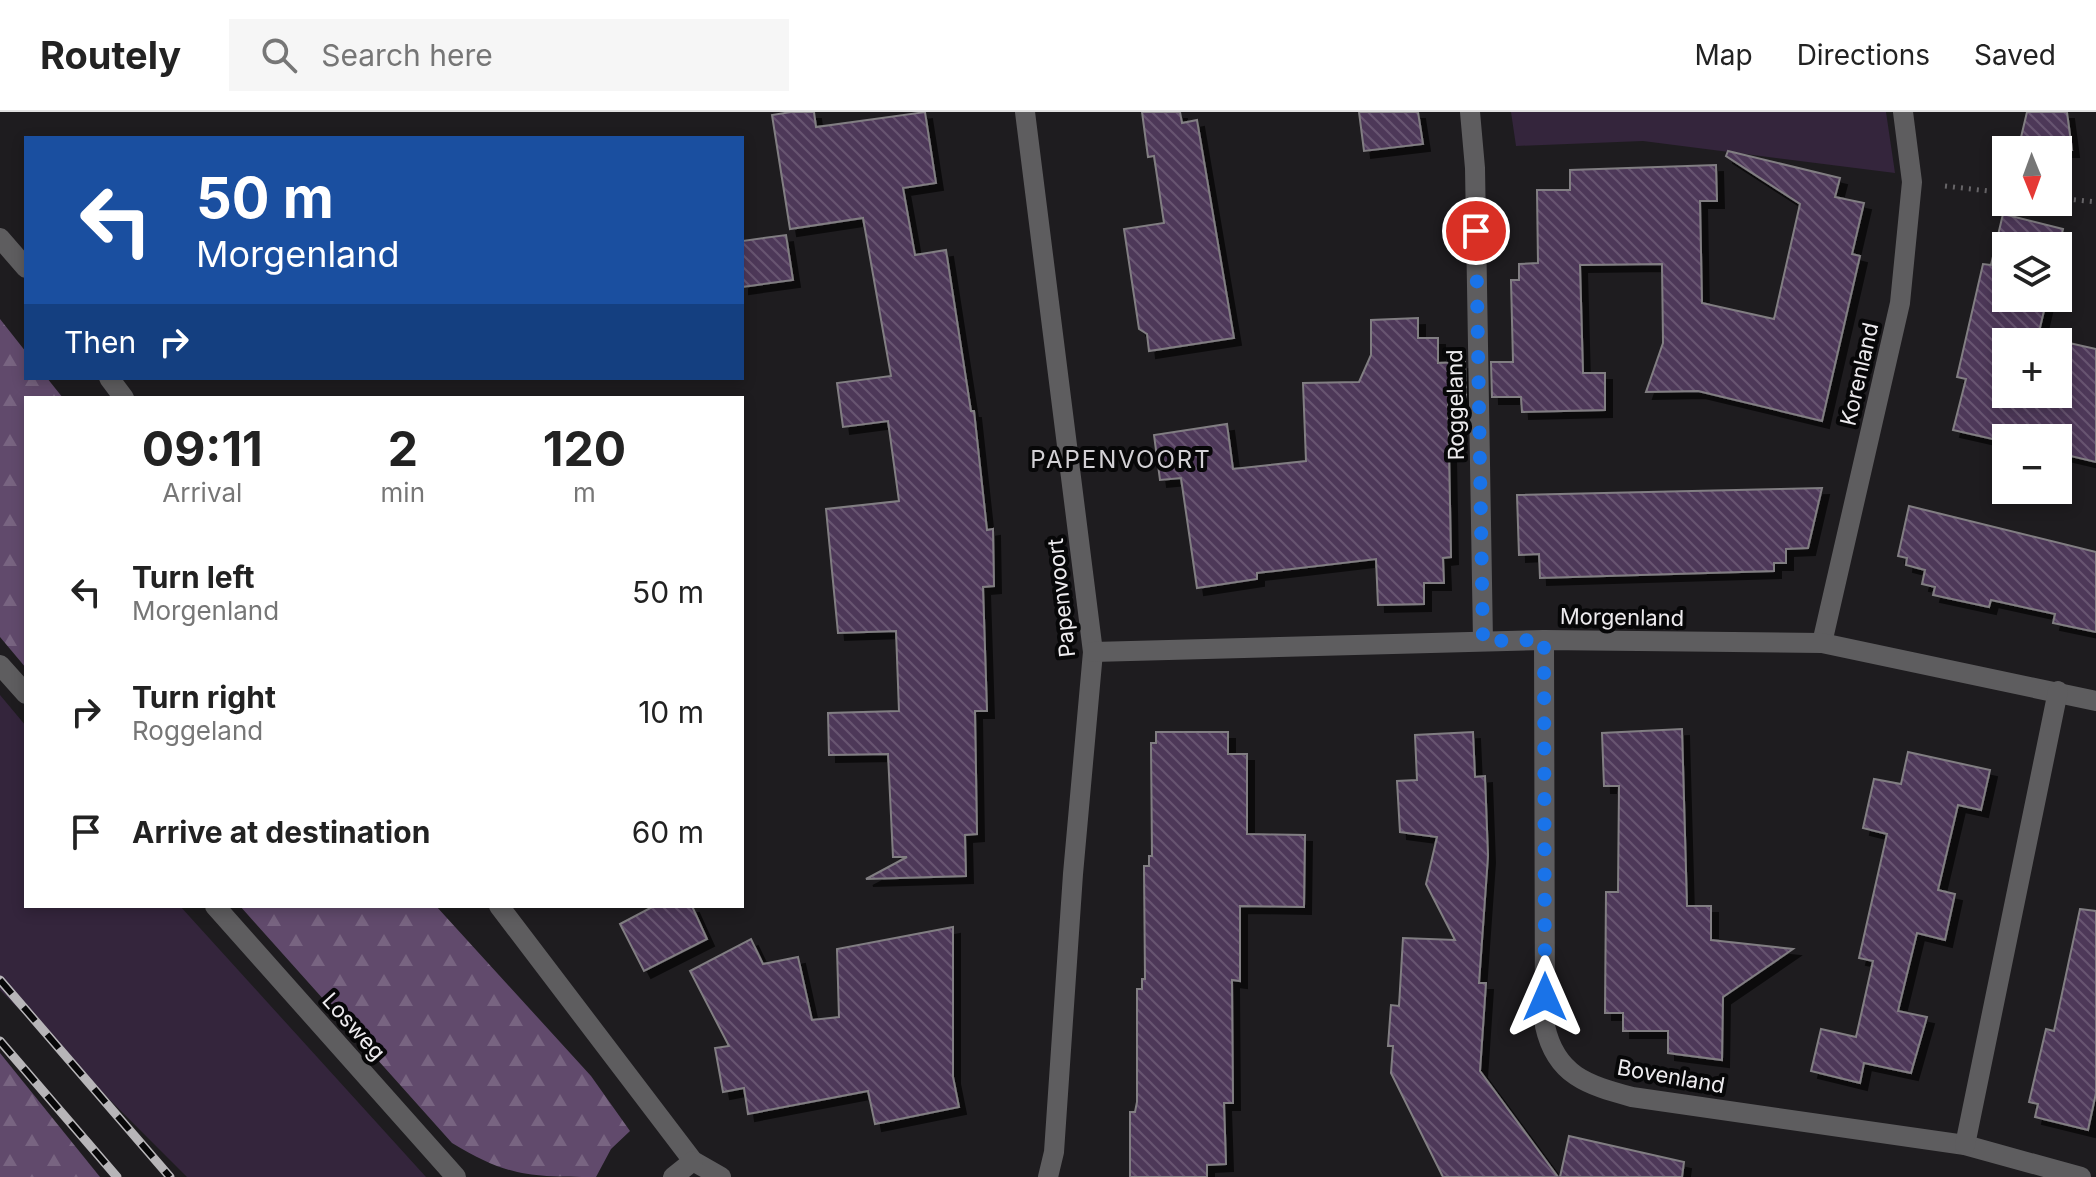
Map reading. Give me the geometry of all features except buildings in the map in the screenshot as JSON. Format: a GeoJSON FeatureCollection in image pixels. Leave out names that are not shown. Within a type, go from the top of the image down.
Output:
{"type":"FeatureCollection","features":[{"type":"Feature","properties":{"kind":"street","name":"Papenvoort"},"geometry":{"type":"LineString","coordinates":[[1025,112],[1093,652],[1072,889],[1054,1152],[1048,1177]]}},
{"type":"Feature","properties":{"kind":"street","name":"Roggeland"},"geometry":{"type":"LineString","coordinates":[[1470,112],[1475,168],[1483,641]]}},
{"type":"Feature","properties":{"kind":"street","name":"Korenland"},"geometry":{"type":"LineString","coordinates":[[1822,643],[1900,303],[1912,182],[1903,112]]}},
{"type":"Feature","properties":{"kind":"street"},"geometry":{"type":"LineString","coordinates":[[0,238],[24,266]]}},
{"type":"Feature","properties":{"kind":"street","name":"Morgenland"},"geometry":{"type":"LineString","coordinates":[[1093,652],[1544,640],[1822,643],[2096,701]]}},
{"type":"Feature","properties":{"kind":"street","name":"Bovenland"},"geometry":{"type":"LineString","coordinates":[[1544,640],[1545,1026],[1550,1049],[1574,1076],[1596,1087],[1632,1097],[1965,1145],[2081,1177]]}},
{"type":"Feature","properties":{"kind":"street"},"geometry":{"type":"LineString","coordinates":[[0,665],[24,692]]}},
{"type":"Feature","properties":{"kind":"street"},"geometry":{"type":"LineString","coordinates":[[1965,1145],[2058,691]]}},
{"type":"Feature","properties":{"kind":"street","name":"Losweg"},"geometry":{"type":"LineString","coordinates":[[217,908],[456,1177]]}},
{"type":"Feature","properties":{"kind":"street"},"geometry":{"type":"LineString","coordinates":[[501,908],[693,1161],[721,1177]]}},
{"type":"Feature","properties":{"kind":"street"},"geometry":{"type":"LineString","coordinates":[[673,1177],[693,1161]]}},
{"type":"Feature","properties":{"kind":"path"},"geometry":{"type":"LineString","coordinates":[[1912,182],[1992,191]]}},
{"type":"Feature","properties":{"kind":"path"},"geometry":{"type":"LineString","coordinates":[[2072,199],[2096,202]]}},
{"type":"Feature","properties":{"kind":"shaded area"},"geometry":{"type":"Polygon","coordinates":[[[1511,112],[1886,112],[1895,173],[1643,141],[1516,146],[1511,112]]]}},
{"type":"Feature","properties":{"kind":"shaded area"},"geometry":{"type":"Polygon","coordinates":[[[0,695],[24,724],[24,908],[182,908],[426,1177],[187,1177],[0,990],[0,695]]]}},
{"type":"Feature","properties":{"kind":"green space"},"geometry":{"type":"Polygon","coordinates":[[[0,319],[24,349],[24,380],[49,380],[61,396],[24,396],[24,666],[0,637],[0,319]]]}},
{"type":"Feature","properties":{"kind":"green space"},"geometry":{"type":"Polygon","coordinates":[[[242,908],[438,908],[591,1076],[630,1131],[611,1149],[596,1177],[521,1173],[489,1163],[452,1143],[242,908]]]}},
{"type":"Feature","properties":{"kind":"green space"},"geometry":{"type":"Polygon","coordinates":[[[0,1053],[100,1177],[0,1177],[0,1053]]]}},
{"type":"Feature","properties":{"kind":"railway"},"geometry":{"type":"LineString","coordinates":[[0,980],[170,1177]]}},
{"type":"Feature","properties":{"kind":"railway"},"geometry":{"type":"LineString","coordinates":[[0,1041],[117,1177]]}},
{"type":"Feature","properties":{"kind":"district","name":"PAPENVOORT"},"geometry":{"type":"Point","coordinates":[1121,459]}},
{"type":"Feature","properties":{"kind":"route"},"geometry":{"type":"LineString","coordinates":[[1476,231],[1483,641],[1544,640],[1545,997]]}}]}
